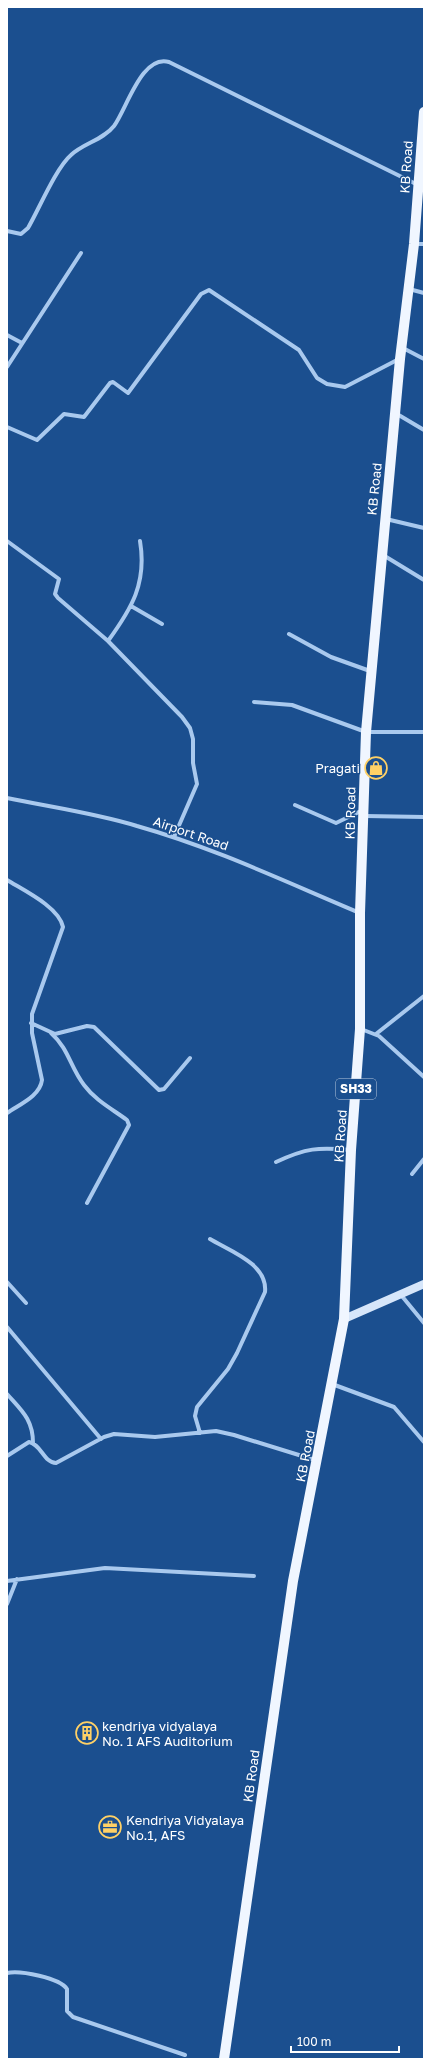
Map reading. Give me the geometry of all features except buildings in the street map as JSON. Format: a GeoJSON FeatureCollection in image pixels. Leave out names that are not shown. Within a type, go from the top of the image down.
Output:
{"type":"FeatureCollection","features":[{"type":"Feature","properties":{"kind":"main road","name":"KB Road"},"geometry":{"type":"LineString","coordinates":[[224,2059],[294,1581],[344,1318],[351,1150],[360,1029],[360,914],[366,732],[384,518],[401,346],[409,289],[419,244],[418,186],[424,112]]}},
{"type":"Feature","properties":{"kind":"main road"},"geometry":{"type":"LineString","coordinates":[[344,1318],[424,1284]]}},
{"type":"Feature","properties":{"kind":"street"},"geometry":{"type":"LineString","coordinates":[[7,231],[21,234],[28,228],[65,161],[75,152],[110,130],[147,69],[159,61],[169,62],[418,186]]}},
{"type":"Feature","properties":{"kind":"street"},"geometry":{"type":"LineString","coordinates":[[7,367],[81,253]]}},
{"type":"Feature","properties":{"kind":"street"},"geometry":{"type":"LineString","coordinates":[[409,289],[424,293]]}},
{"type":"Feature","properties":{"kind":"street"},"geometry":{"type":"LineString","coordinates":[[7,427],[37,440],[64,414],[84,417],[110,383],[113,382],[128,393],[201,294],[209,290],[298,350],[317,378],[327,384],[339,387],[352,384],[400,359]]}},
{"type":"Feature","properties":{"kind":"street"},"geometry":{"type":"LineString","coordinates":[[7,335],[22,343]]}},
{"type":"Feature","properties":{"kind":"street"},"geometry":{"type":"LineString","coordinates":[[401,346],[424,359]]}},
{"type":"Feature","properties":{"kind":"street"},"geometry":{"type":"LineString","coordinates":[[394,413],[424,430]]}},
{"type":"Feature","properties":{"kind":"street"},"geometry":{"type":"LineString","coordinates":[[384,518],[424,528]]}},
{"type":"Feature","properties":{"kind":"street"},"geometry":{"type":"LineString","coordinates":[[7,541],[59,579],[55,594],[58,598],[108,641],[182,717],[192,732],[194,769],[197,784],[174,837]]}},
{"type":"Feature","properties":{"kind":"street"},"geometry":{"type":"LineString","coordinates":[[108,641],[131,606],[143,566],[140,541]]}},
{"type":"Feature","properties":{"kind":"street"},"geometry":{"type":"LineString","coordinates":[[381,554],[424,580]]}},
{"type":"Feature","properties":{"kind":"street"},"geometry":{"type":"LineString","coordinates":[[131,606],[162,624]]}},
{"type":"Feature","properties":{"kind":"street"},"geometry":{"type":"LineString","coordinates":[[289,634],[331,657],[371,671]]}},
{"type":"Feature","properties":{"kind":"street"},"geometry":{"type":"LineString","coordinates":[[254,702],[292,704],[366,732],[424,732]]}},
{"type":"Feature","properties":{"kind":"street","name":"Airport Road"},"geometry":{"type":"LineString","coordinates":[[7,798],[106,818],[174,837],[238,860],[360,914]]}},
{"type":"Feature","properties":{"kind":"street"},"geometry":{"type":"LineString","coordinates":[[295,805],[336,823],[363,813],[424,817]]}},
{"type":"Feature","properties":{"kind":"street"},"geometry":{"type":"LineString","coordinates":[[7,880],[54,912],[62,921],[63,927],[34,1004],[31,1023],[42,1085],[35,1094],[7,1113]]}},
{"type":"Feature","properties":{"kind":"street"},"geometry":{"type":"LineString","coordinates":[[376,1034],[424,996]]}},
{"type":"Feature","properties":{"kind":"street"},"geometry":{"type":"LineString","coordinates":[[31,1023],[52,1033],[59,1034],[87,1026],[94,1027],[159,1090],[164,1089],[190,1058]]}},
{"type":"Feature","properties":{"kind":"street"},"geometry":{"type":"LineString","coordinates":[[360,1029],[376,1034],[424,1077]]}},
{"type":"Feature","properties":{"kind":"street"},"geometry":{"type":"LineString","coordinates":[[52,1033],[66,1049],[75,1071],[88,1090],[124,1118],[129,1125],[87,1203]]}},
{"type":"Feature","properties":{"kind":"street"},"geometry":{"type":"LineString","coordinates":[[276,1162],[294,1154],[319,1148],[351,1150]]}},
{"type":"Feature","properties":{"kind":"street"},"geometry":{"type":"LineString","coordinates":[[412,1174],[424,1159]]}},
{"type":"Feature","properties":{"kind":"street"},"geometry":{"type":"LineString","coordinates":[[200,1432],[195,1416],[197,1407],[228,1369],[265,1292],[266,1286],[262,1274],[254,1266],[210,1239]]}},
{"type":"Feature","properties":{"kind":"street"},"geometry":{"type":"LineString","coordinates":[[7,1282],[26,1303]]}},
{"type":"Feature","properties":{"kind":"street"},"geometry":{"type":"LineString","coordinates":[[400,1295],[424,1323]]}},
{"type":"Feature","properties":{"kind":"street"},"geometry":{"type":"LineString","coordinates":[[7,1327],[101,1439]]}},
{"type":"Feature","properties":{"kind":"street"},"geometry":{"type":"LineString","coordinates":[[332,1384],[394,1406],[424,1442]]}},
{"type":"Feature","properties":{"kind":"street"},"geometry":{"type":"LineString","coordinates":[[7,1394],[30,1422],[33,1432],[33,1443],[50,1462],[56,1463],[101,1439],[114,1434],[155,1437],[216,1431],[234,1435],[317,1461]]}},
{"type":"Feature","properties":{"kind":"street"},"geometry":{"type":"LineString","coordinates":[[7,1456],[25,1443],[33,1443]]}},
{"type":"Feature","properties":{"kind":"street"},"geometry":{"type":"LineString","coordinates":[[7,1581],[105,1568],[254,1576]]}},
{"type":"Feature","properties":{"kind":"street"},"geometry":{"type":"LineString","coordinates":[[7,1604],[17,1579]]}},
{"type":"Feature","properties":{"kind":"street"},"geometry":{"type":"LineString","coordinates":[[7,1973],[25,1973],[61,1983],[67,1989],[67,2010],[74,2017],[185,2055]]}},
{"type":"Feature","properties":{"kind":"place","name":"Pragati"},"geometry":{"type":"Point","coordinates":[376,768]}},
{"type":"Feature","properties":{"kind":"place","name":"kendriya vidyalaya No. 1 AFS Auditorium"},"geometry":{"type":"Point","coordinates":[87,1733]}},
{"type":"Feature","properties":{"kind":"place","name":"Kendriya Vidyalaya No.1, AFS"},"geometry":{"type":"Point","coordinates":[110,1827]}}]}
